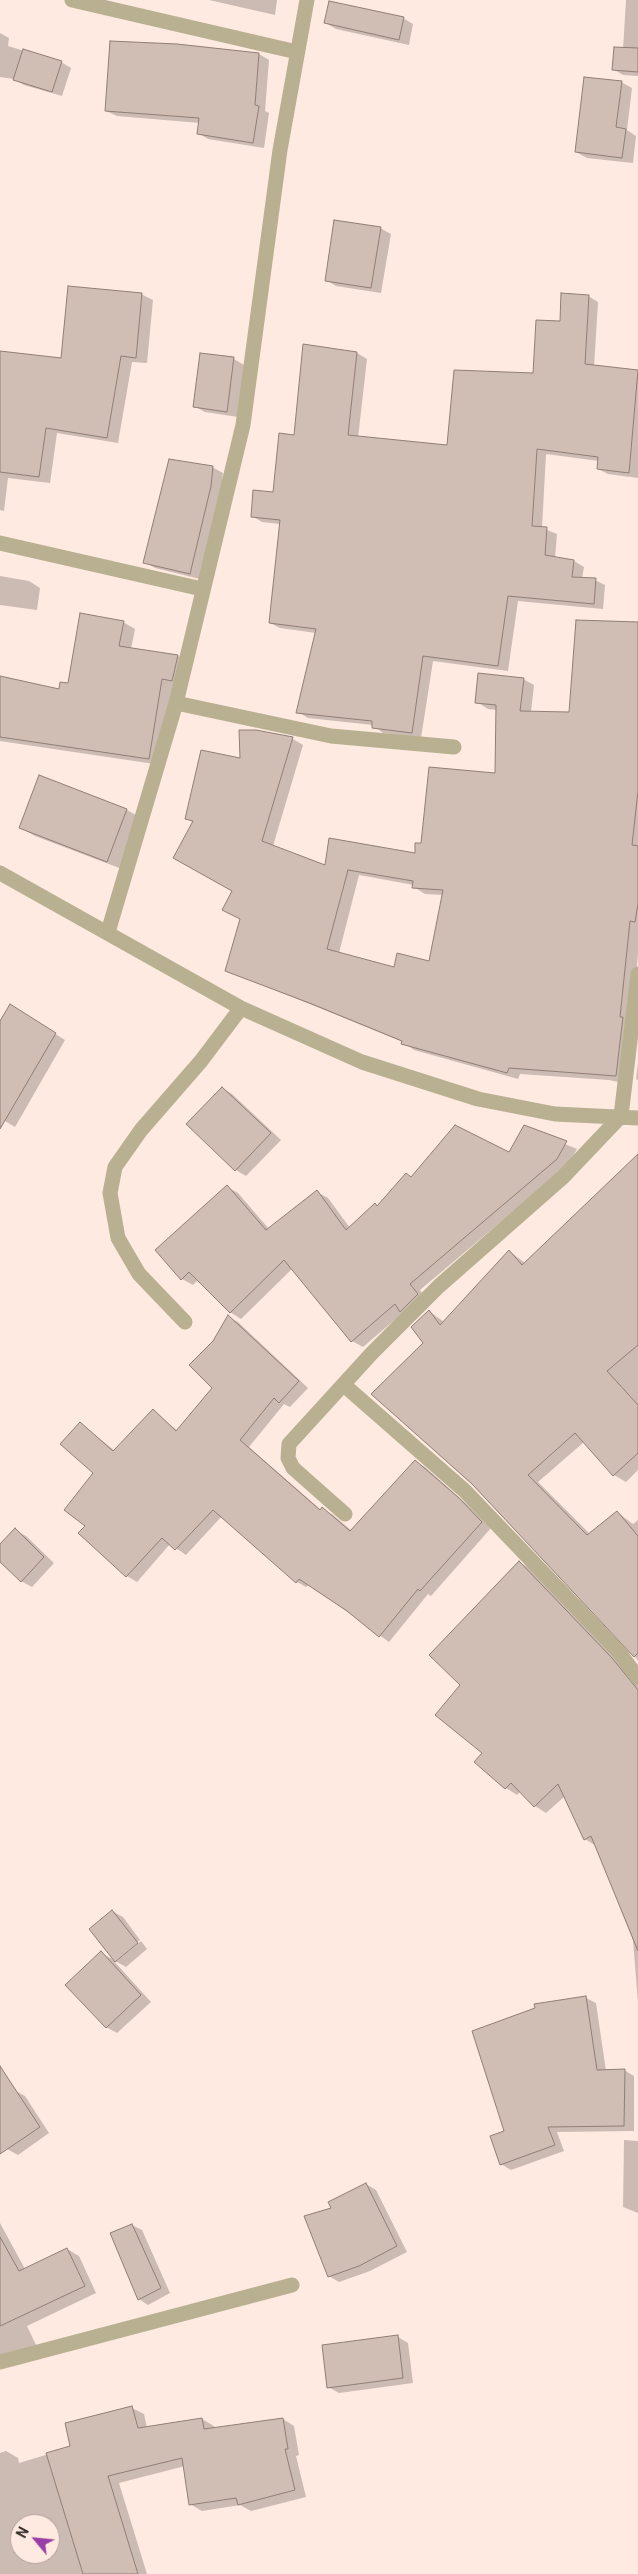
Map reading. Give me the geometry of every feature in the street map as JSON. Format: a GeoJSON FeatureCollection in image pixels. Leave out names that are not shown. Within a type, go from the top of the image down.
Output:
{"type":"FeatureCollection","features":[{"type":"Feature","properties":{"kind":"street"},"geometry":{"type":"LineString","coordinates":[[72,0],[297,52]]}},
{"type":"Feature","properties":{"kind":"street"},"geometry":{"type":"LineString","coordinates":[[108,932],[176,703],[242,425],[280,150],[307,0]]}},
{"type":"Feature","properties":{"kind":"street"},"geometry":{"type":"LineString","coordinates":[[0,543],[202,590]]}},
{"type":"Feature","properties":{"kind":"street"},"geometry":{"type":"LineString","coordinates":[[176,703],[331,736],[454,747]]}},
{"type":"Feature","properties":{"kind":"street"},"geometry":{"type":"LineString","coordinates":[[0,873],[241,1008],[362,1062],[478,1099],[555,1114],[638,1118]]}},
{"type":"Feature","properties":{"kind":"street"},"geometry":{"type":"LineString","coordinates":[[345,1514],[293,1468],[288,1458],[289,1444],[372,1353],[439,1286],[563,1178],[621,1116],[638,974]]}},
{"type":"Feature","properties":{"kind":"street"},"geometry":{"type":"LineString","coordinates":[[185,1322],[140,1274],[118,1238],[110,1193],[115,1167],[141,1130],[201,1060],[241,1008]]}},
{"type":"Feature","properties":{"kind":"street"},"geometry":{"type":"LineString","coordinates":[[344,1385],[465,1490],[619,1652],[638,1678]]}},
{"type":"Feature","properties":{"kind":"street"},"geometry":{"type":"LineString","coordinates":[[0,2362],[292,2285]]}},
{"type":"Feature","properties":{"kind":"building"},"geometry":{"type":"Polygon","coordinates":[[[329,1],[404,17],[399,40],[324,23],[329,1]]]}},
{"type":"Feature","properties":{"kind":"building"},"geometry":{"type":"Polygon","coordinates":[[[110,41],[177,44],[259,53],[255,105],[259,106],[253,143],[197,134],[199,118],[105,111],[110,41]]]}},
{"type":"Feature","properties":{"kind":"building"},"geometry":{"type":"Polygon","coordinates":[[[614,47],[638,48],[638,72],[612,70],[614,47]]]}},
{"type":"Feature","properties":{"kind":"building"},"geometry":{"type":"Polygon","coordinates":[[[23,49],[62,61],[52,92],[13,80],[23,49]]]}},
{"type":"Feature","properties":{"kind":"building"},"geometry":{"type":"Polygon","coordinates":[[[584,77],[622,81],[616,127],[626,129],[622,158],[575,152],[584,77]]]}},
{"type":"Feature","properties":{"kind":"building"},"geometry":{"type":"Polygon","coordinates":[[[334,220],[381,227],[371,288],[325,281],[334,220]]]}},
{"type":"Feature","properties":{"kind":"building"},"geometry":{"type":"Polygon","coordinates":[[[68,286],[142,293],[136,358],[121,356],[107,438],[46,428],[39,477],[0,472],[0,351],[61,358],[68,286]]]}},
{"type":"Feature","properties":{"kind":"building"},"geometry":{"type":"Polygon","coordinates":[[[561,293],[589,295],[585,364],[638,370],[629,473],[597,469],[598,457],[537,449],[532,526],[547,527],[545,555],[574,560],[572,577],[596,578],[594,604],[508,596],[498,666],[423,656],[412,733],[372,728],[372,721],[296,713],[316,629],[269,623],[280,520],[251,517],[253,490],[273,492],[279,433],[294,435],[303,344],[357,352],[348,435],[447,445],[454,370],[533,373],[536,320],[560,321],[561,293]]]}},
{"type":"Feature","properties":{"kind":"building"},"geometry":{"type":"Polygon","coordinates":[[[200,353],[234,357],[227,412],[193,407],[200,353]]]}},
{"type":"Feature","properties":{"kind":"building"},"geometry":{"type":"Polygon","coordinates":[[[169,459],[213,466],[211,486],[190,574],[143,563],[169,459]]]}},
{"type":"Feature","properties":{"kind":"building"},"geometry":{"type":"Polygon","coordinates":[[[80,613],[124,621],[119,646],[178,655],[172,681],[162,679],[149,759],[0,737],[0,676],[59,689],[60,682],[68,683],[80,613]]]}},
{"type":"Feature","properties":{"kind":"building"},"geometry":{"type":"Polygon","coordinates":[[[576,620],[638,622],[638,791],[632,845],[638,846],[638,904],[635,922],[630,921],[620,1017],[623,1017],[616,1076],[509,1068],[507,1073],[401,1044],[402,1041],[225,971],[240,919],[222,910],[232,891],[173,858],[193,821],[185,819],[201,750],[240,758],[239,730],[256,730],[293,737],[262,841],[325,865],[329,838],[415,853],[415,843],[421,843],[429,767],[495,773],[496,705],[475,703],[478,673],[524,678],[520,711],[569,712],[576,620]],[[348,870],[327,949],[394,967],[397,953],[429,961],[443,890],[412,888],[413,881],[348,870]]]}},
{"type":"Feature","properties":{"kind":"building"},"geometry":{"type":"Polygon","coordinates":[[[39,775],[127,809],[107,862],[19,828],[39,775]]]}},
{"type":"Feature","properties":{"kind":"building"},"geometry":{"type":"Polygon","coordinates":[[[10,1004],[56,1033],[0,1129],[0,1021],[10,1004]]]}},
{"type":"Feature","properties":{"kind":"building"},"geometry":{"type":"Polygon","coordinates":[[[222,1087],[271,1133],[235,1171],[186,1124],[222,1087]]]}},
{"type":"Feature","properties":{"kind":"building"},"geometry":{"type":"Polygon","coordinates":[[[455,1125],[509,1152],[524,1125],[567,1141],[557,1159],[410,1284],[418,1294],[400,1312],[395,1304],[351,1342],[284,1260],[230,1313],[189,1272],[181,1280],[155,1250],[227,1185],[266,1230],[317,1190],[346,1230],[375,1203],[377,1206],[406,1173],[411,1177],[455,1125]]]}},
{"type":"Feature","properties":{"kind":"building"},"geometry":{"type":"Polygon","coordinates":[[[638,1154],[638,1345],[607,1371],[638,1405],[638,1453],[613,1476],[575,1433],[528,1475],[587,1535],[617,1511],[638,1536],[638,1653],[634,1657],[472,1484],[371,1394],[423,1343],[411,1327],[429,1310],[440,1325],[509,1250],[522,1265],[638,1154]]]}},
{"type":"Feature","properties":{"kind":"building"},"geometry":{"type":"Polygon","coordinates":[[[228,1315],[299,1381],[279,1403],[274,1398],[240,1440],[320,1510],[322,1507],[350,1531],[415,1460],[459,1498],[482,1522],[420,1591],[418,1589],[379,1637],[347,1611],[299,1579],[296,1583],[213,1510],[175,1550],[162,1538],[126,1577],[78,1533],[85,1526],[64,1510],[93,1473],[60,1444],[80,1422],[113,1451],[153,1409],[176,1431],[212,1388],[189,1365],[213,1341],[228,1315]]]}},
{"type":"Feature","properties":{"kind":"building"},"geometry":{"type":"Polygon","coordinates":[[[15,1528],[44,1557],[21,1582],[0,1562],[0,1544],[15,1528]]]}},
{"type":"Feature","properties":{"kind":"building"},"geometry":{"type":"Polygon","coordinates":[[[519,1561],[612,1658],[638,1690],[638,1951],[591,1836],[584,1840],[558,1784],[534,1807],[511,1783],[505,1789],[474,1762],[482,1753],[435,1715],[460,1685],[429,1655],[519,1561]]]}},
{"type":"Feature","properties":{"kind":"building"},"geometry":{"type":"Polygon","coordinates":[[[112,1910],[138,1943],[115,1962],[89,1929],[112,1910]]]}},
{"type":"Feature","properties":{"kind":"building"},"geometry":{"type":"Polygon","coordinates":[[[101,1951],[141,1995],[106,2028],[65,1985],[101,1951]]]}},
{"type":"Feature","properties":{"kind":"building"},"geometry":{"type":"Polygon","coordinates":[[[586,1996],[597,2070],[625,2069],[624,2126],[548,2127],[555,2145],[500,2165],[490,2136],[504,2131],[472,2031],[535,2008],[534,2004],[586,1996]]]}},
{"type":"Feature","properties":{"kind":"building"},"geometry":{"type":"Polygon","coordinates":[[[0,2066],[40,2127],[0,2154],[0,2066]]]}},
{"type":"Feature","properties":{"kind":"building"},"geometry":{"type":"Polygon","coordinates":[[[366,2183],[397,2246],[359,2266],[328,2277],[304,2216],[331,2208],[328,2202],[366,2183]]]}},
{"type":"Feature","properties":{"kind":"building"},"geometry":{"type":"Polygon","coordinates":[[[132,2224],[161,2288],[138,2300],[110,2233],[132,2224]]]}},
{"type":"Feature","properties":{"kind":"building"},"geometry":{"type":"Polygon","coordinates":[[[0,2237],[19,2271],[67,2248],[85,2286],[0,2326],[0,2237]]]}},
{"type":"Feature","properties":{"kind":"building"},"geometry":{"type":"Polygon","coordinates":[[[398,2335],[403,2378],[327,2388],[322,2345],[398,2335]]]}},
{"type":"Feature","properties":{"kind":"building"},"geometry":{"type":"Polygon","coordinates":[[[132,2406],[138,2428],[202,2418],[204,2429],[283,2418],[288,2449],[285,2449],[295,2490],[238,2505],[236,2498],[189,2505],[182,2458],[108,2476],[138,2574],[83,2574],[46,2453],[70,2446],[65,2423],[132,2406]]]}}]}
